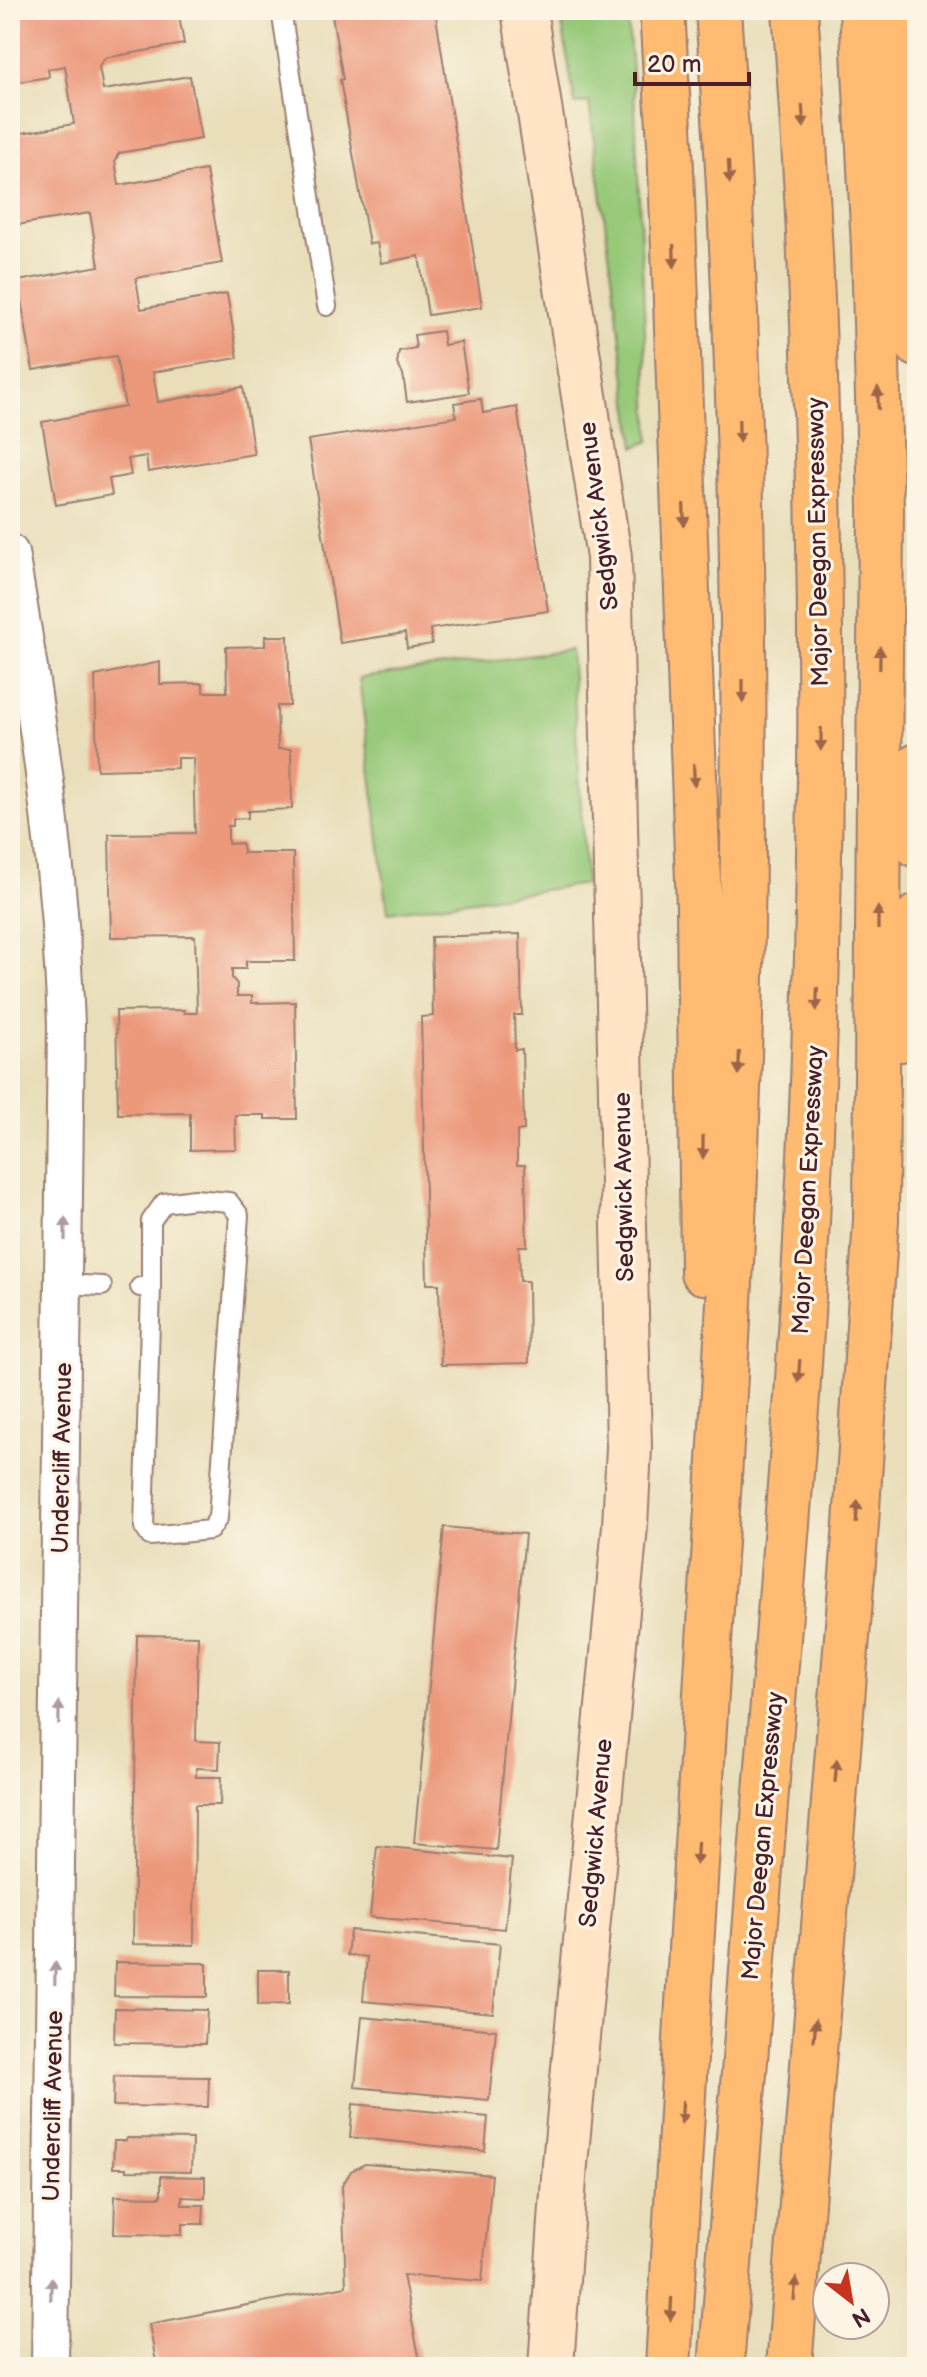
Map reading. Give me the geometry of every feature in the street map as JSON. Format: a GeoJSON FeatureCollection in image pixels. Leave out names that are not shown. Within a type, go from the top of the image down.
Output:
{"type":"FeatureCollection","features":[{"type":"Feature","properties":{"kind":"highway"},"geometry":{"type":"LineString","coordinates":[[662,10],[670,144],[699,907],[703,1251],[702,1775]]}},
{"type":"Feature","properties":{"kind":"highway"},"geometry":{"type":"LineString","coordinates":[[668,2367],[732,1264],[742,879],[739,417],[734,265],[718,10]]}},
{"type":"Feature","properties":{"kind":"highway","name":"Major Deegan Expressway"},"geometry":{"type":"LineString","coordinates":[[721,2367],[797,1396],[817,998],[820,569],[811,277],[795,10]]}},
{"type":"Feature","properties":{"kind":"highway"},"geometry":{"type":"LineString","coordinates":[[789,2367],[861,1462],[876,1220],[881,510],[874,248],[862,10]]}},
{"type":"Feature","properties":{"kind":"highway"},"geometry":{"type":"LineString","coordinates":[[906,10],[906,107],[917,344]]}},
{"type":"Feature","properties":{"kind":"highway"},"geometry":{"type":"LineString","coordinates":[[917,766],[917,845]]}},
{"type":"Feature","properties":{"kind":"highway"},"geometry":{"type":"LineString","coordinates":[[876,1220],[917,917]]}},
{"type":"Feature","properties":{"kind":"main road","name":"Sedgwick Avenue"},"geometry":{"type":"LineString","coordinates":[[524,10],[609,557],[629,1448],[627,1500],[565,2164],[551,2367]]}},
{"type":"Feature","properties":{"kind":"street","name":"Undercliff Avenue"},"geometry":{"type":"LineString","coordinates":[[10,553],[42,748],[61,928],[66,1025],[50,2367]]}},
{"type":"Feature","properties":{"kind":"lane"},"geometry":{"type":"LineString","coordinates":[[281,10],[327,306]]}},
{"type":"Feature","properties":{"kind":"lane"},"geometry":{"type":"LineString","coordinates":[[195,1199],[229,1202],[239,1215],[218,1518],[210,1530],[150,1536],[144,1527],[145,1288],[151,1221],[164,1203],[195,1199]]}},
{"type":"Feature","properties":{"kind":"lane"},"geometry":{"type":"LineString","coordinates":[[65,1284],[102,1286]]}},
{"type":"Feature","properties":{"kind":"green space"},"geometry":{"type":"Polygon","coordinates":[[[560,10],[627,10],[635,108],[650,441],[635,447],[589,102],[575,104],[560,10]]]}},
{"type":"Feature","properties":{"kind":"green space"},"geometry":{"type":"Polygon","coordinates":[[[571,650],[586,884],[388,912],[359,678],[571,650]]]}},
{"type":"Feature","properties":{"kind":"building"},"geometry":{"type":"Polygon","coordinates":[[[10,10],[178,10],[184,44],[105,58],[99,66],[103,90],[190,76],[201,139],[119,153],[115,161],[119,185],[206,170],[222,263],[136,278],[141,309],[227,294],[238,358],[153,372],[158,402],[243,387],[254,454],[148,472],[146,456],[128,459],[131,475],[109,479],[112,495],[56,505],[42,422],[125,407],[116,356],[33,370],[18,281],[99,266],[90,213],[10,226],[10,135],[74,124],[65,66],[48,69],[49,77],[10,83],[10,10]]]}},
{"type":"Feature","properties":{"kind":"building"},"geometry":{"type":"Polygon","coordinates":[[[331,10],[435,10],[482,307],[428,315],[419,256],[381,263],[377,243],[369,244],[331,10]]]}},
{"type":"Feature","properties":{"kind":"building"},"geometry":{"type":"Polygon","coordinates":[[[442,331],[444,345],[461,342],[469,393],[407,402],[403,374],[397,364],[399,351],[416,348],[414,335],[442,331]]]}},
{"type":"Feature","properties":{"kind":"building"},"geometry":{"type":"Polygon","coordinates":[[[481,399],[483,413],[517,407],[548,611],[430,629],[432,644],[407,648],[405,633],[340,643],[308,440],[456,417],[454,403],[481,399]]]}},
{"type":"Feature","properties":{"kind":"building"},"geometry":{"type":"Polygon","coordinates":[[[265,636],[288,636],[290,706],[277,706],[278,749],[291,749],[292,809],[248,811],[248,818],[233,819],[233,826],[228,826],[228,844],[242,843],[243,853],[293,853],[295,961],[246,961],[246,969],[232,969],[232,978],[237,984],[237,996],[252,996],[252,1003],[295,1002],[297,1119],[235,1115],[236,1149],[190,1150],[190,1113],[118,1114],[116,1011],[184,1010],[184,1013],[197,1013],[195,936],[111,937],[109,834],[195,833],[193,758],[177,758],[177,768],[97,770],[95,676],[160,662],[160,684],[203,683],[203,692],[227,692],[226,647],[265,646],[265,636]]]}},
{"type":"Feature","properties":{"kind":"building"},"geometry":{"type":"Polygon","coordinates":[[[520,934],[522,1015],[514,1015],[515,1050],[522,1049],[524,1130],[517,1131],[517,1165],[525,1165],[527,1246],[519,1246],[520,1281],[528,1281],[529,1363],[441,1365],[439,1284],[427,1284],[421,1017],[433,1016],[431,937],[520,934]]]}},
{"type":"Feature","properties":{"kind":"building"},"geometry":{"type":"Polygon","coordinates":[[[444,1527],[525,1534],[496,1850],[414,1843],[444,1527]]]}},
{"type":"Feature","properties":{"kind":"building"},"geometry":{"type":"Polygon","coordinates":[[[137,1635],[198,1636],[196,1741],[220,1742],[219,1769],[196,1768],[196,1777],[221,1777],[220,1805],[195,1805],[194,1945],[133,1944],[137,1635]]]}},
{"type":"Feature","properties":{"kind":"building"},"geometry":{"type":"Polygon","coordinates":[[[377,1846],[512,1859],[505,1929],[370,1917],[377,1846]]]}},
{"type":"Feature","properties":{"kind":"building"},"geometry":{"type":"Polygon","coordinates":[[[350,1930],[500,1944],[493,2013],[363,2001],[367,1957],[347,1955],[350,1930]]]}},
{"type":"Feature","properties":{"kind":"building"},"geometry":{"type":"Polygon","coordinates":[[[115,1962],[207,1963],[207,1997],[114,1996],[115,1962]]]}},
{"type":"Feature","properties":{"kind":"building"},"geometry":{"type":"Polygon","coordinates":[[[258,1970],[289,1970],[289,2004],[258,2005],[258,1970]]]}},
{"type":"Feature","properties":{"kind":"building"},"geometry":{"type":"Polygon","coordinates":[[[115,2008],[207,2010],[205,2044],[114,2043],[115,2008]]]}},
{"type":"Feature","properties":{"kind":"building"},"geometry":{"type":"Polygon","coordinates":[[[362,2017],[496,2030],[489,2100],[355,2087],[362,2017]]]}},
{"type":"Feature","properties":{"kind":"building"},"geometry":{"type":"Polygon","coordinates":[[[114,2076],[209,2077],[208,2107],[113,2106],[114,2076]]]}},
{"type":"Feature","properties":{"kind":"building"},"geometry":{"type":"Polygon","coordinates":[[[353,2104],[488,2117],[485,2151],[350,2137],[353,2104]]]}},
{"type":"Feature","properties":{"kind":"building"},"geometry":{"type":"Polygon","coordinates":[[[127,2138],[192,2139],[191,2172],[113,2168],[114,2141],[126,2141],[127,2138]]]}},
{"type":"Feature","properties":{"kind":"building"},"geometry":{"type":"Polygon","coordinates":[[[365,2164],[492,2175],[482,2281],[403,2275],[421,2367],[157,2367],[149,2324],[346,2286],[342,2186],[351,2171],[365,2164]]]}},
{"type":"Feature","properties":{"kind":"building"},"geometry":{"type":"Polygon","coordinates":[[[161,2176],[205,2177],[205,2198],[182,2197],[182,2205],[204,2205],[203,2224],[182,2224],[182,2235],[114,2234],[115,2196],[161,2197],[161,2176]]]}}]}
